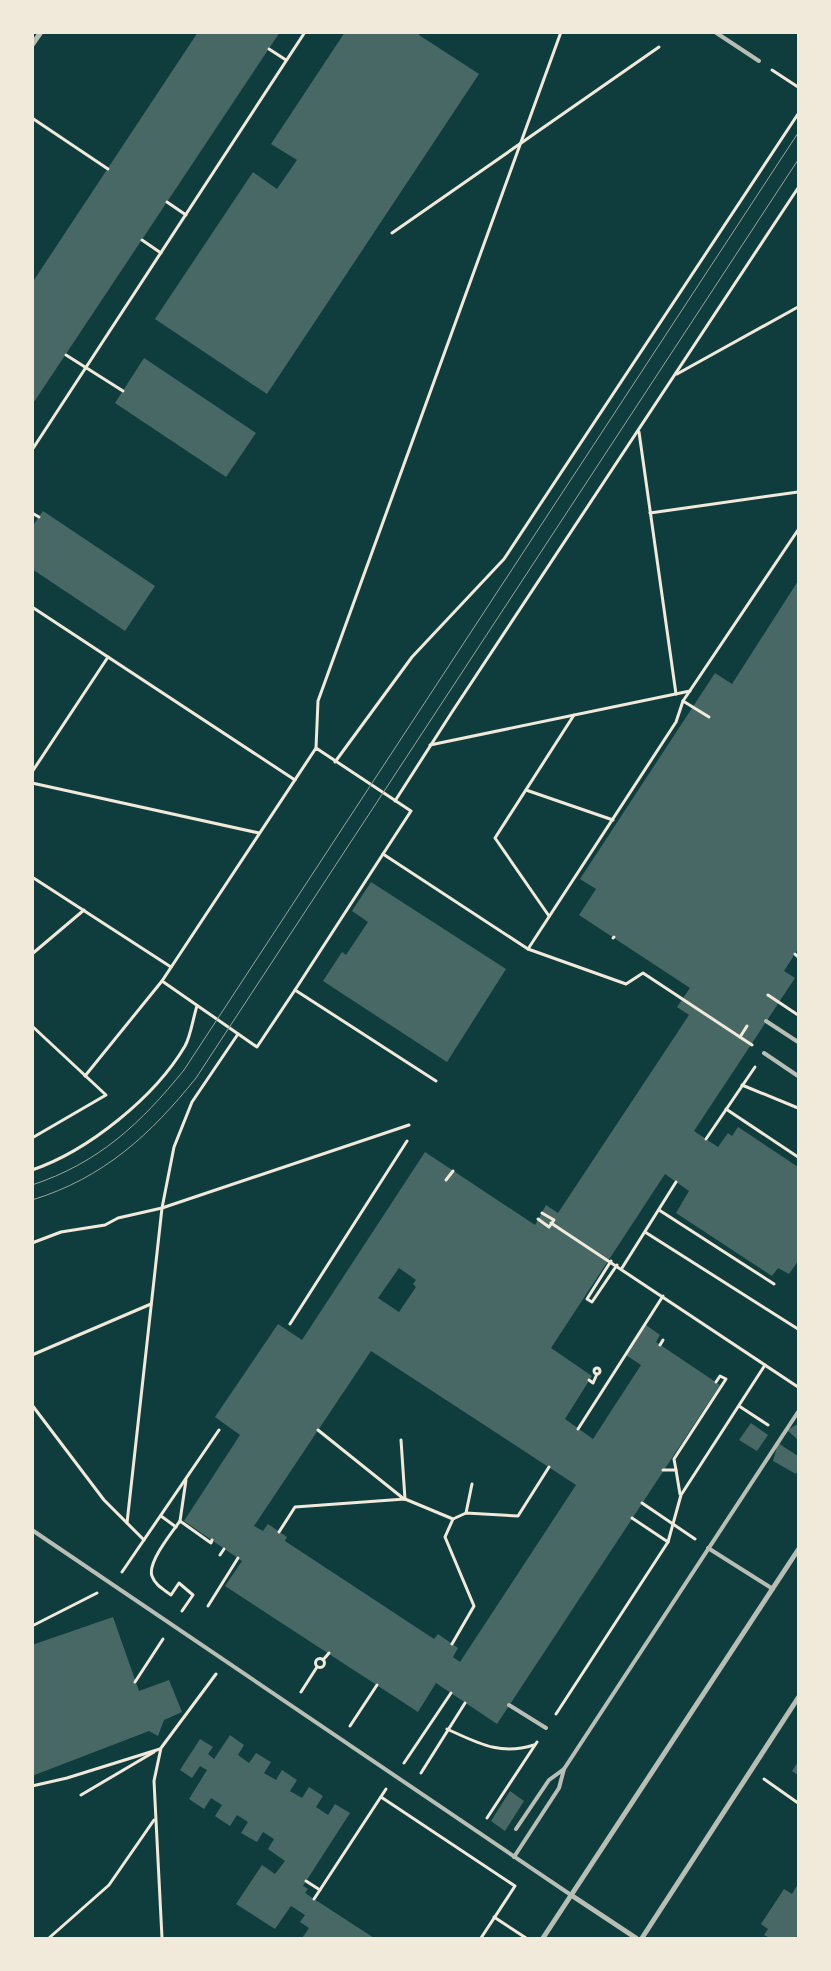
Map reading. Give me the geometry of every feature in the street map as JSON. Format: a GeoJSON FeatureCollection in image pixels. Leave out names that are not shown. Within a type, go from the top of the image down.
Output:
{"type":"FeatureCollection","features":[{"type":"Feature","properties":{"kind":"street"},"geometry":{"type":"LineString","coordinates":[[32,45],[41,32]]}},
{"type":"Feature","properties":{"kind":"street"},"geometry":{"type":"LineString","coordinates":[[542,1938],[798,1550]]}},
{"type":"Feature","properties":{"kind":"street"},"geometry":{"type":"LineString","coordinates":[[642,1938],[798,1698]]}},
{"type":"Feature","properties":{"kind":"street"},"geometry":{"type":"LineString","coordinates":[[571,1895],[636,1938]]}},
{"type":"Feature","properties":{"kind":"lane"},"geometry":{"type":"LineString","coordinates":[[715,32],[759,61]]}},
{"type":"Feature","properties":{"kind":"lane"},"geometry":{"type":"LineString","coordinates":[[766,1021],[798,1042]]}},
{"type":"Feature","properties":{"kind":"lane"},"geometry":{"type":"LineString","coordinates":[[764,1054],[798,1076]]}},
{"type":"Feature","properties":{"kind":"lane"},"geometry":{"type":"LineString","coordinates":[[514,1857],[559,1788],[564,1769],[798,1412]]}},
{"type":"Feature","properties":{"kind":"lane"},"geometry":{"type":"LineString","coordinates":[[32,1530],[571,1895]]}},
{"type":"Feature","properties":{"kind":"lane"},"geometry":{"type":"LineString","coordinates":[[708,1548],[773,1589]]}},
{"type":"Feature","properties":{"kind":"lane"},"geometry":{"type":"LineString","coordinates":[[509,1705],[546,1728]]}},
{"type":"Feature","properties":{"kind":"lane"},"geometry":{"type":"LineString","coordinates":[[516,1829],[549,1780],[564,1769]]}},
{"type":"Feature","properties":{"kind":"path"},"geometry":{"type":"LineString","coordinates":[[32,450],[304,32]]}},
{"type":"Feature","properties":{"kind":"path"},"geometry":{"type":"LineString","coordinates":[[85,1076],[162,981],[316,748],[318,701],[560,32]]}},
{"type":"Feature","properties":{"kind":"path"},"geometry":{"type":"LineString","coordinates":[[392,233],[659,47]]}},
{"type":"Feature","properties":{"kind":"path"},"geometry":{"type":"LineString","coordinates":[[269,49],[286,60]]}},
{"type":"Feature","properties":{"kind":"path"},"geometry":{"type":"LineString","coordinates":[[759,61],[798,87]]}},
{"type":"Feature","properties":{"kind":"path"},"geometry":{"type":"LineString","coordinates":[[335,762],[412,657],[504,559],[798,114]]}},
{"type":"Feature","properties":{"kind":"path"},"geometry":{"type":"LineString","coordinates":[[32,118],[108,169]]}},
{"type":"Feature","properties":{"kind":"path"},"geometry":{"type":"LineString","coordinates":[[395,801],[430,745],[798,188]]}},
{"type":"Feature","properties":{"kind":"path"},"geometry":{"type":"LineString","coordinates":[[167,202],[186,215]]}},
{"type":"Feature","properties":{"kind":"path"},"geometry":{"type":"LineString","coordinates":[[142,240],[161,253]]}},
{"type":"Feature","properties":{"kind":"path"},"geometry":{"type":"LineString","coordinates":[[676,374],[798,307]]}},
{"type":"Feature","properties":{"kind":"path"},"geometry":{"type":"LineString","coordinates":[[66,355],[123,391]]}},
{"type":"Feature","properties":{"kind":"path"},"geometry":{"type":"LineString","coordinates":[[639,431],[676,694]]}},
{"type":"Feature","properties":{"kind":"path"},"geometry":{"type":"LineString","coordinates":[[650,513],[798,492]]}},
{"type":"Feature","properties":{"kind":"path"},"geometry":{"type":"LineString","coordinates":[[32,513],[39,517]]}},
{"type":"Feature","properties":{"kind":"path"},"geometry":{"type":"LineString","coordinates":[[528,949],[676,722],[683,701],[798,530]]}},
{"type":"Feature","properties":{"kind":"path"},"geometry":{"type":"LineString","coordinates":[[32,608],[295,780]]}},
{"type":"Feature","properties":{"kind":"path"},"geometry":{"type":"LineString","coordinates":[[32,772],[108,657]]}},
{"type":"Feature","properties":{"kind":"path"},"geometry":{"type":"LineString","coordinates":[[430,745],[690,691]]}},
{"type":"Feature","properties":{"kind":"path"},"geometry":{"type":"LineString","coordinates":[[683,701],[709,718]]}},
{"type":"Feature","properties":{"kind":"path"},"geometry":{"type":"LineString","coordinates":[[549,916],[494,838],[574,715]]}},
{"type":"Feature","properties":{"kind":"path"},"geometry":{"type":"LineString","coordinates":[[162,981],[257,1047],[411,811],[316,748]]}},
{"type":"Feature","properties":{"kind":"path"},"geometry":{"type":"LineString","coordinates":[[32,783],[259,833]]}},
{"type":"Feature","properties":{"kind":"path"},"geometry":{"type":"LineString","coordinates":[[526,790],[613,820]]}},
{"type":"Feature","properties":{"kind":"path"},"geometry":{"type":"LineString","coordinates":[[383,854],[528,949],[626,984],[643,974],[751,1044]]}},
{"type":"Feature","properties":{"kind":"path"},"geometry":{"type":"LineString","coordinates":[[32,876],[171,967]]}},
{"type":"Feature","properties":{"kind":"path"},"geometry":{"type":"LineString","coordinates":[[32,954],[84,910]]}},
{"type":"Feature","properties":{"kind":"path"},"geometry":{"type":"LineString","coordinates":[[294,990],[436,1081]]}},
{"type":"Feature","properties":{"kind":"path"},"geometry":{"type":"LineString","coordinates":[[768,995],[798,1015]]}},
{"type":"Feature","properties":{"kind":"path"},"geometry":{"type":"LineString","coordinates":[[32,1170],[46,1166],[90,1141],[127,1113],[152,1089],[185,1045],[197,1006]]}},
{"type":"Feature","properties":{"kind":"path"},"geometry":{"type":"LineString","coordinates":[[32,1026],[106,1095],[32,1138]]}},
{"type":"Feature","properties":{"kind":"path"},"geometry":{"type":"LineString","coordinates":[[740,1037],[747,1026]]}},
{"type":"Feature","properties":{"kind":"path"},"geometry":{"type":"LineString","coordinates":[[127,1523],[162,1208],[174,1147],[192,1102],[238,1034]]}},
{"type":"Feature","properties":{"kind":"path"},"geometry":{"type":"LineString","coordinates":[[706,1139],[764,1054]]}},
{"type":"Feature","properties":{"kind":"path"},"geometry":{"type":"LineString","coordinates":[[742,1085],[798,1108]]}},
{"type":"Feature","properties":{"kind":"path"},"geometry":{"type":"LineString","coordinates":[[726,1109],[798,1157]]}},
{"type":"Feature","properties":{"kind":"path"},"geometry":{"type":"LineString","coordinates":[[32,1243],[61,1232],[105,1225],[118,1218],[162,1208],[409,1125]]}},
{"type":"Feature","properties":{"kind":"path"},"geometry":{"type":"LineString","coordinates":[[290,1324],[406,1141]]}},
{"type":"Feature","properties":{"kind":"path"},"geometry":{"type":"LineString","coordinates":[[446,1180],[453,1171]]}},
{"type":"Feature","properties":{"kind":"path"},"geometry":{"type":"LineString","coordinates":[[622,1268],[676,1182]]}},
{"type":"Feature","properties":{"kind":"path"},"geometry":{"type":"LineString","coordinates":[[659,1210],[774,1284]]}},
{"type":"Feature","properties":{"kind":"path"},"geometry":{"type":"LineString","coordinates":[[538,1219],[550,1227],[554,1220],[542,1213]]}},
{"type":"Feature","properties":{"kind":"path"},"geometry":{"type":"LineString","coordinates":[[551,1223],[622,1268],[798,1387]]}},
{"type":"Feature","properties":{"kind":"path"},"geometry":{"type":"LineString","coordinates":[[645,1232],[798,1329]]}},
{"type":"Feature","properties":{"kind":"path"},"geometry":{"type":"LineString","coordinates":[[611,1261],[587,1298],[592,1302],[617,1265]]}},
{"type":"Feature","properties":{"kind":"path"},"geometry":{"type":"LineString","coordinates":[[578,1428],[663,1296]]}},
{"type":"Feature","properties":{"kind":"path"},"geometry":{"type":"LineString","coordinates":[[32,1355],[151,1304]]}},
{"type":"Feature","properties":{"kind":"path"},"geometry":{"type":"LineString","coordinates":[[660,1345],[663,1340]]}},
{"type":"Feature","properties":{"kind":"path"},"geometry":{"type":"LineString","coordinates":[[484,1822],[668,1542],[681,1495],[766,1365]]}},
{"type":"Feature","properties":{"kind":"path"},"geometry":{"type":"LineString","coordinates":[[590,1380],[593,1383],[596,1374]]}},
{"type":"Feature","properties":{"kind":"path"},"geometry":{"type":"LineString","coordinates":[[681,1495],[674,1459],[726,1379],[720,1376],[716,1382]]}},
{"type":"Feature","properties":{"kind":"path"},"geometry":{"type":"LineString","coordinates":[[32,1405],[104,1500],[144,1540]]}},
{"type":"Feature","properties":{"kind":"path"},"geometry":{"type":"LineString","coordinates":[[739,1406],[768,1425]]}},
{"type":"Feature","properties":{"kind":"path"},"geometry":{"type":"LineString","coordinates":[[32,1626],[113,1585],[219,1430]]}},
{"type":"Feature","properties":{"kind":"path"},"geometry":{"type":"LineString","coordinates":[[318,1430],[405,1499],[453,1520]]}},
{"type":"Feature","properties":{"kind":"path"},"geometry":{"type":"LineString","coordinates":[[401,1440],[405,1499]]}},
{"type":"Feature","properties":{"kind":"path"},"geometry":{"type":"LineString","coordinates":[[452,1644],[474,1606],[446,1537],[453,1520],[466,1513],[518,1516],[549,1467]]}},
{"type":"Feature","properties":{"kind":"path"},"geometry":{"type":"LineString","coordinates":[[663,1470],[676,1470]]}},
{"type":"Feature","properties":{"kind":"path"},"geometry":{"type":"LineString","coordinates":[[186,1479],[180,1521],[152,1562],[151,1574],[157,1585],[171,1595],[179,1583],[193,1595]]}},
{"type":"Feature","properties":{"kind":"path"},"geometry":{"type":"LineString","coordinates":[[466,1513],[472,1484]]}},
{"type":"Feature","properties":{"kind":"path"},"geometry":{"type":"LineString","coordinates":[[279,1532],[295,1507],[405,1499]]}},
{"type":"Feature","properties":{"kind":"path"},"geometry":{"type":"LineString","coordinates":[[642,1502],[708,1548]]}},
{"type":"Feature","properties":{"kind":"path"},"geometry":{"type":"LineString","coordinates":[[161,1516],[176,1527]]}},
{"type":"Feature","properties":{"kind":"path"},"geometry":{"type":"LineString","coordinates":[[632,1518],[668,1542]]}},
{"type":"Feature","properties":{"kind":"path"},"geometry":{"type":"LineString","coordinates":[[180,1521],[211,1543],[212,1540]]}},
{"type":"Feature","properties":{"kind":"path"},"geometry":{"type":"LineString","coordinates":[[220,1555],[224,1549]]}},
{"type":"Feature","properties":{"kind":"path"},"geometry":{"type":"LineString","coordinates":[[208,1606],[238,1558]]}},
{"type":"Feature","properties":{"kind":"path"},"geometry":{"type":"LineString","coordinates":[[317,1667],[323,1666],[323,1660],[329,1653]]}},
{"type":"Feature","properties":{"kind":"path"},"geometry":{"type":"LineString","coordinates":[[135,1682],[152,1656]]}},
{"type":"Feature","properties":{"kind":"path"},"geometry":{"type":"LineString","coordinates":[[312,1675],[317,1667],[315,1665],[316,1660],[323,1660]]}},
{"type":"Feature","properties":{"kind":"path"},"geometry":{"type":"LineString","coordinates":[[81,1795],[161,1748],[226,1661]]}},
{"type":"Feature","properties":{"kind":"path"},"geometry":{"type":"LineString","coordinates":[[341,1740],[377,1685]]}},
{"type":"Feature","properties":{"kind":"path"},"geometry":{"type":"LineString","coordinates":[[416,1744],[451,1693]]}},
{"type":"Feature","properties":{"kind":"path"},"geometry":{"type":"LineString","coordinates":[[421,1778],[421,1771],[464,1703]]}},
{"type":"Feature","properties":{"kind":"path"},"geometry":{"type":"LineString","coordinates":[[447,1729],[487,1746],[511,1750],[535,1745]]}},
{"type":"Feature","properties":{"kind":"path"},"geometry":{"type":"LineString","coordinates":[[32,1786],[66,1778],[161,1748]]}},
{"type":"Feature","properties":{"kind":"path"},"geometry":{"type":"LineString","coordinates":[[161,1748],[154,1781],[162,1938]]}},
{"type":"Feature","properties":{"kind":"path"},"geometry":{"type":"LineString","coordinates":[[751,1770],[798,1803]]}},
{"type":"Feature","properties":{"kind":"path"},"geometry":{"type":"LineString","coordinates":[[314,1899],[395,1776]]}},
{"type":"Feature","properties":{"kind":"path"},"geometry":{"type":"LineString","coordinates":[[381,1797],[515,1886],[481,1938]]}},
{"type":"Feature","properties":{"kind":"path"},"geometry":{"type":"LineString","coordinates":[[49,1938],[109,1884],[155,1820]]}},
{"type":"Feature","properties":{"kind":"path"},"geometry":{"type":"LineString","coordinates":[[306,1881],[320,1890]]}},
{"type":"Feature","properties":{"kind":"path"},"geometry":{"type":"LineString","coordinates":[[494,1917],[524,1937]]}},
{"type":"Feature","properties":{"kind":"building"},"geometry":{"type":"Polygon","coordinates":[[[198,32],[280,32],[32,405],[32,283],[198,32]]]}},
{"type":"Feature","properties":{"kind":"building"},"geometry":{"type":"Polygon","coordinates":[[[345,32],[420,32],[419,35],[479,74],[267,394],[155,319],[253,172],[277,189],[297,160],[271,144],[345,32]]]}},
{"type":"Feature","properties":{"kind":"building"},"geometry":{"type":"Polygon","coordinates":[[[144,358],[256,433],[226,477],[115,403],[144,358]]]}},
{"type":"Feature","properties":{"kind":"building"},"geometry":{"type":"Polygon","coordinates":[[[43,511],[155,586],[125,631],[32,569],[32,527],[43,511]]]}},
{"type":"Feature","properties":{"kind":"building"},"geometry":{"type":"Polygon","coordinates":[[[798,581],[798,949],[784,971],[795,978],[694,1131],[718,1147],[728,1133],[732,1136],[738,1127],[798,1167],[798,1261],[789,1274],[778,1268],[772,1276],[676,1213],[689,1191],[665,1174],[551,1348],[592,1376],[565,1419],[593,1439],[641,1365],[626,1355],[646,1325],[660,1335],[656,1342],[720,1385],[497,1724],[436,1683],[418,1712],[225,1586],[242,1561],[184,1521],[240,1435],[215,1417],[278,1324],[302,1340],[425,1152],[535,1225],[546,1205],[558,1213],[689,1015],[677,1007],[690,988],[579,915],[596,889],[580,879],[715,673],[732,684],[798,581]],[[399,1268],[378,1298],[399,1312],[416,1287],[413,1284],[416,1280],[399,1268]],[[371,1351],[254,1526],[263,1531],[268,1524],[287,1537],[285,1541],[434,1639],[438,1634],[458,1648],[453,1657],[460,1662],[576,1485],[371,1351]]]}},
{"type":"Feature","properties":{"kind":"building"},"geometry":{"type":"Polygon","coordinates":[[[371,882],[506,969],[447,1062],[323,981],[342,952],[346,955],[368,922],[352,911],[371,882]]]}},
{"type":"Feature","properties":{"kind":"building"},"geometry":{"type":"Polygon","coordinates":[[[751,1423],[768,1435],[757,1451],[739,1440],[751,1423]]]}},
{"type":"Feature","properties":{"kind":"building"},"geometry":{"type":"Polygon","coordinates":[[[798,1424],[798,1440],[787,1430],[798,1424]]]}},
{"type":"Feature","properties":{"kind":"building"},"geometry":{"type":"Polygon","coordinates":[[[778,1443],[798,1456],[796,1474],[773,1461],[778,1443]]]}},
{"type":"Feature","properties":{"kind":"building"},"geometry":{"type":"Polygon","coordinates":[[[113,1617],[139,1691],[169,1680],[182,1712],[164,1720],[158,1736],[149,1731],[32,1776],[32,1645],[113,1617]]]}},
{"type":"Feature","properties":{"kind":"building"},"geometry":{"type":"Polygon","coordinates":[[[230,1735],[244,1745],[238,1755],[249,1763],[256,1753],[271,1762],[264,1773],[276,1780],[282,1770],[297,1780],[290,1791],[302,1798],[309,1787],[323,1796],[316,1807],[328,1815],[335,1804],[350,1813],[303,1886],[308,1889],[305,1893],[374,1938],[302,1938],[309,1928],[300,1922],[305,1915],[291,1906],[275,1929],[236,1904],[262,1865],[275,1874],[285,1861],[268,1849],[274,1839],[263,1832],[257,1842],[241,1833],[248,1822],[237,1815],[230,1826],[215,1816],[222,1805],[211,1798],[204,1809],[189,1799],[207,1770],[200,1766],[192,1778],[180,1770],[200,1739],[213,1747],[208,1754],[214,1759],[230,1735]]]}},
{"type":"Feature","properties":{"kind":"building"},"geometry":{"type":"Polygon","coordinates":[[[798,1762],[798,1775],[792,1771],[798,1762]]]}},
{"type":"Feature","properties":{"kind":"building"},"geometry":{"type":"Polygon","coordinates":[[[510,1791],[524,1801],[505,1831],[491,1821],[510,1791]]]}},
{"type":"Feature","properties":{"kind":"building"},"geometry":{"type":"Polygon","coordinates":[[[798,1884],[798,1938],[770,1938],[764,1935],[768,1929],[761,1924],[784,1889],[792,1894],[798,1884]]]}},
{"type":"Feature","properties":{"kind":"tram line"},"geometry":{"type":"LineString","coordinates":[[32,1185],[78,1165],[117,1139],[152,1107],[184,1070],[798,133]]}},
{"type":"Feature","properties":{"kind":"tram line"},"geometry":{"type":"LineString","coordinates":[[32,1200],[82,1180],[124,1152],[162,1118],[196,1078],[798,160]]}}]}
